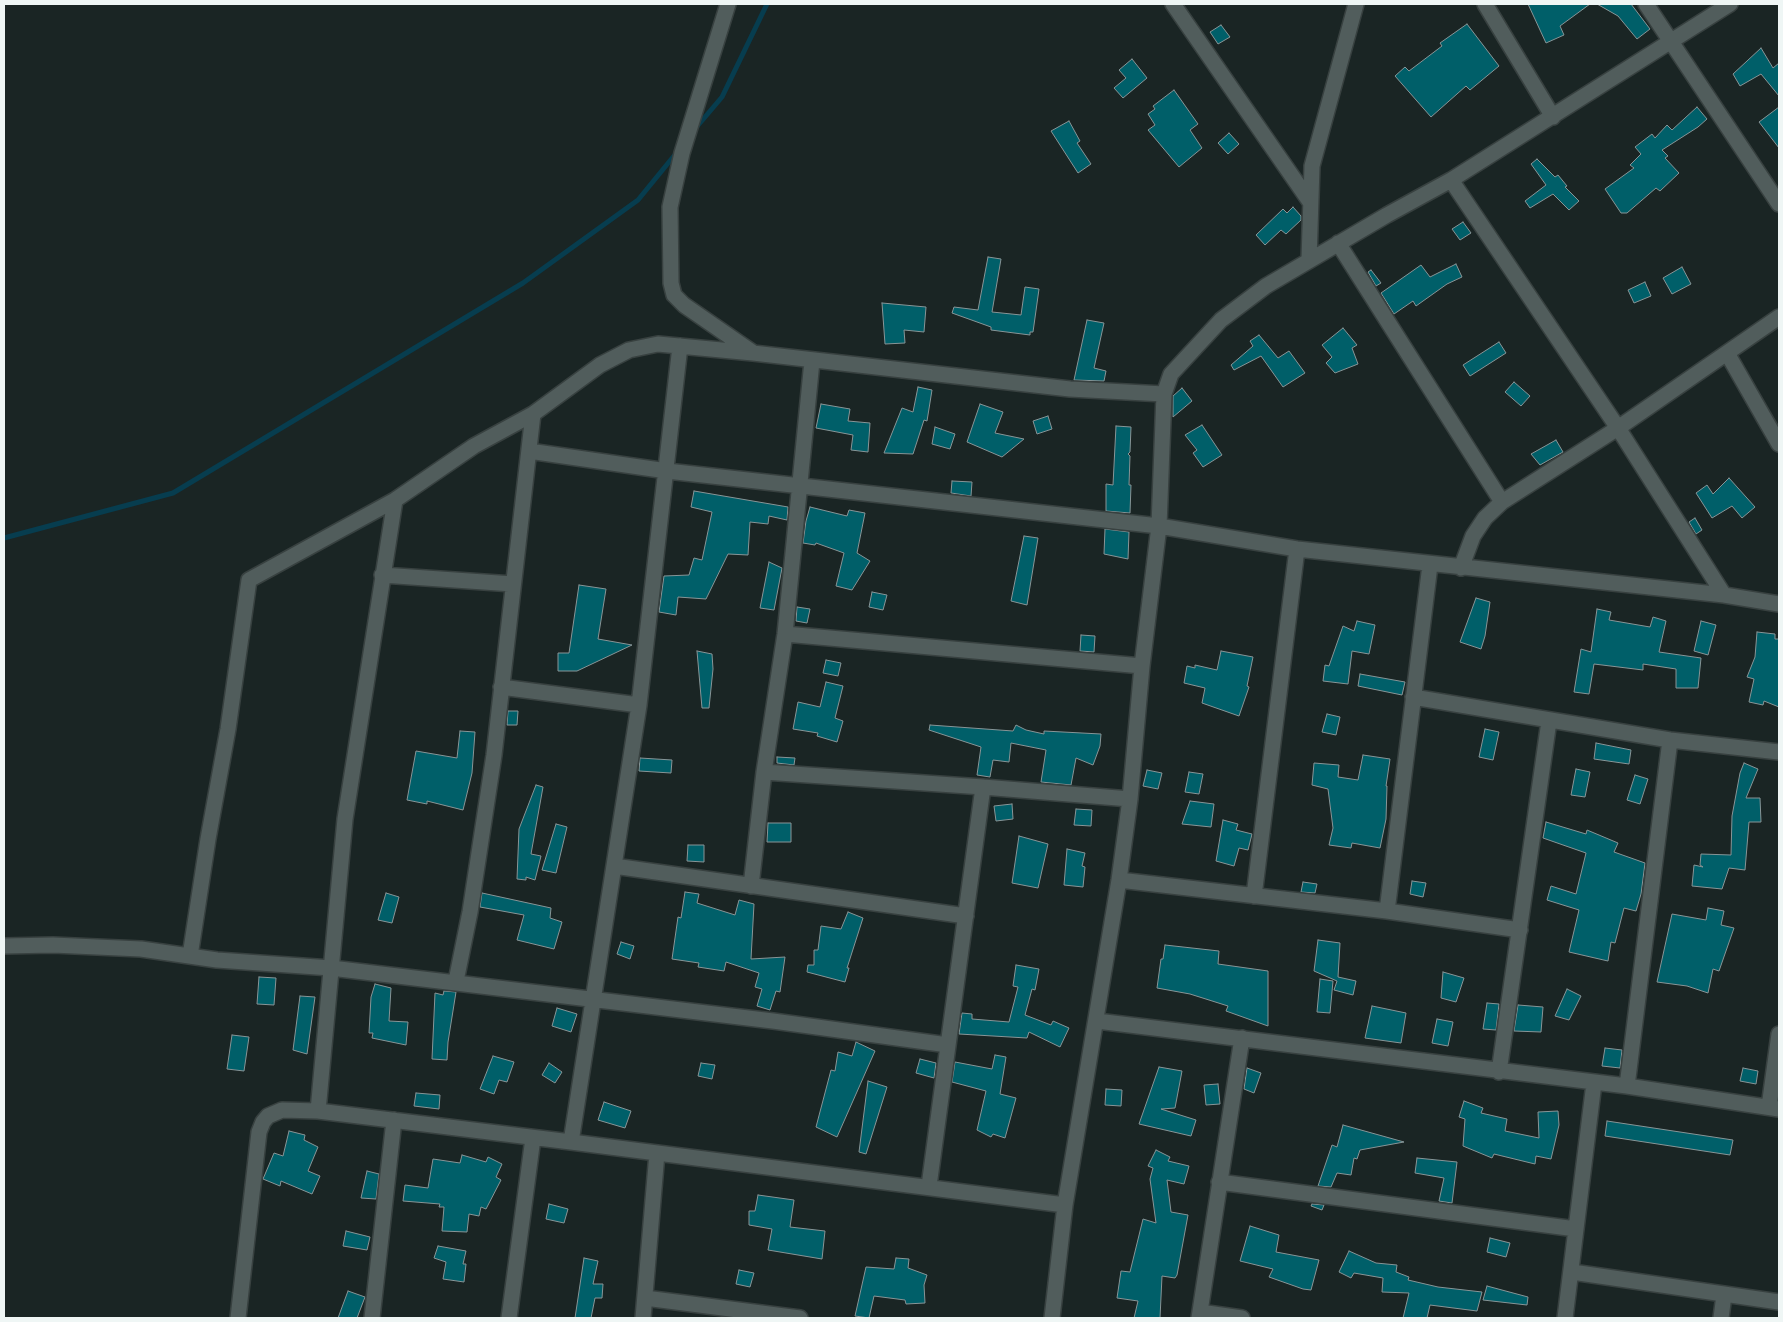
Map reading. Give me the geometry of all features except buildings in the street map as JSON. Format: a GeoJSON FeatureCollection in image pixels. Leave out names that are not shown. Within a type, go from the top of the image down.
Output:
{"type":"FeatureCollection","features":[{"type":"Feature","properties":{"kind":"street"},"geometry":{"type":"LineString","coordinates":[[728,4],[682,152],[670,207],[671,282],[674,295],[684,305],[754,353]]}},
{"type":"Feature","properties":{"kind":"street"},"geometry":{"type":"LineString","coordinates":[[1173,4],[1310,202]]}},
{"type":"Feature","properties":{"kind":"street"},"geometry":{"type":"LineString","coordinates":[[1309,260],[1312,166],[1356,4]]}},
{"type":"Feature","properties":{"kind":"street"},"geometry":{"type":"LineString","coordinates":[[1484,4],[1553,117]]}},
{"type":"Feature","properties":{"kind":"street"},"geometry":{"type":"LineString","coordinates":[[1646,4],[1779,204]]}},
{"type":"Feature","properties":{"kind":"street"},"geometry":{"type":"LineString","coordinates":[[1052,1318],[1065,1205],[1119,880],[1130,799],[1142,666],[1159,526],[1164,394],[1171,374],[1221,320],[1266,286],[1338,243],[1451,180],[1730,4]]}},
{"type":"Feature","properties":{"kind":"street"},"geometry":{"type":"LineString","coordinates":[[1451,180],[1618,428],[1724,595]]}},
{"type":"Feature","properties":{"kind":"street"},"geometry":{"type":"LineString","coordinates":[[1338,243],[1502,502]]}},
{"type":"Feature","properties":{"kind":"street"},"geometry":{"type":"LineString","coordinates":[[1461,568],[1473,536],[1485,518],[1502,502],[1618,428],[1779,317]]}},
{"type":"Feature","properties":{"kind":"street"},"geometry":{"type":"LineString","coordinates":[[190,956],[208,839],[228,729],[249,580],[395,500],[474,446],[533,414],[600,365],[629,350],[658,344],[1070,389],[1164,394]]}},
{"type":"Feature","properties":{"kind":"street"},"geometry":{"type":"LineString","coordinates":[[570,1142],[639,705],[680,346]]}},
{"type":"Feature","properties":{"kind":"street"},"geometry":{"type":"LineString","coordinates":[[1727,353],[1779,444]]}},
{"type":"Feature","properties":{"kind":"street"},"geometry":{"type":"LineString","coordinates":[[751,886],[764,772],[785,634],[812,361]]}},
{"type":"Feature","properties":{"kind":"street"},"geometry":{"type":"LineString","coordinates":[[456,981],[470,912],[494,755],[533,414]]}},
{"type":"Feature","properties":{"kind":"street"},"geometry":{"type":"LineString","coordinates":[[529,452],[667,471],[1159,526],[1297,549],[1430,565],[1724,595],[1779,604]]}},
{"type":"Feature","properties":{"kind":"street"},"geometry":{"type":"LineString","coordinates":[[318,1111],[345,819],[395,500]]}},
{"type":"Feature","properties":{"kind":"street"},"geometry":{"type":"LineString","coordinates":[[1254,896],[1297,549]]}},
{"type":"Feature","properties":{"kind":"street"},"geometry":{"type":"LineString","coordinates":[[1387,911],[1430,565]]}},
{"type":"Feature","properties":{"kind":"street"},"geometry":{"type":"LineString","coordinates":[[382,575],[513,584]]}},
{"type":"Feature","properties":{"kind":"street"},"geometry":{"type":"LineString","coordinates":[[785,634],[1142,666]]}},
{"type":"Feature","properties":{"kind":"street"},"geometry":{"type":"LineString","coordinates":[[501,687],[639,705]]}},
{"type":"Feature","properties":{"kind":"street"},"geometry":{"type":"LineString","coordinates":[[1413,697],[1670,740],[1779,752]]}},
{"type":"Feature","properties":{"kind":"street"},"geometry":{"type":"LineString","coordinates":[[1499,1072],[1549,721]]}},
{"type":"Feature","properties":{"kind":"street"},"geometry":{"type":"LineString","coordinates":[[1627,1086],[1670,740]]}},
{"type":"Feature","properties":{"kind":"street"},"geometry":{"type":"LineString","coordinates":[[764,772],[983,786],[1130,799]]}},
{"type":"Feature","properties":{"kind":"street"},"geometry":{"type":"LineString","coordinates":[[929,1186],[983,786]]}},
{"type":"Feature","properties":{"kind":"street"},"geometry":{"type":"LineString","coordinates":[[614,866],[966,916]]}},
{"type":"Feature","properties":{"kind":"street"},"geometry":{"type":"LineString","coordinates":[[1119,880],[1387,911],[1520,930]]}},
{"type":"Feature","properties":{"kind":"street"},"geometry":{"type":"LineString","coordinates":[[4,946],[53,945],[141,949],[190,956],[456,981],[948,1045]]}},
{"type":"Feature","properties":{"kind":"street"},"geometry":{"type":"LineString","coordinates":[[1096,1021],[1499,1072],[1627,1086],[1774,1108],[1779,1034]]}},
{"type":"Feature","properties":{"kind":"street"},"geometry":{"type":"LineString","coordinates":[[1242,1038],[1200,1315],[1242,1318]]}},
{"type":"Feature","properties":{"kind":"street"},"geometry":{"type":"LineString","coordinates":[[1565,1318],[1594,1083]]}},
{"type":"Feature","properties":{"kind":"street"},"geometry":{"type":"LineString","coordinates":[[238,1318],[259,1132],[262,1122],[268,1116],[282,1110],[318,1111],[394,1120],[657,1152],[792,1171],[929,1186],[1065,1205]]}},
{"type":"Feature","properties":{"kind":"street"},"geometry":{"type":"LineString","coordinates":[[372,1318],[394,1120]]}},
{"type":"Feature","properties":{"kind":"street"},"geometry":{"type":"LineString","coordinates":[[509,1318],[533,1138]]}},
{"type":"Feature","properties":{"kind":"street"},"geometry":{"type":"LineString","coordinates":[[643,1318],[657,1152]]}},
{"type":"Feature","properties":{"kind":"street"},"geometry":{"type":"LineString","coordinates":[[1219,1182],[1576,1229]]}},
{"type":"Feature","properties":{"kind":"street"},"geometry":{"type":"LineString","coordinates":[[1572,1272],[1779,1302]]}},
{"type":"Feature","properties":{"kind":"street"},"geometry":{"type":"LineString","coordinates":[[1721,1318],[1724,1295]]}},
{"type":"Feature","properties":{"kind":"street"},"geometry":{"type":"LineString","coordinates":[[645,1298],[775,1317],[800,1318]]}},
{"type":"Feature","properties":{"kind":"waterway"},"geometry":{"type":"LineString","coordinates":[[694,130],[722,97],[767,4]]}},
{"type":"Feature","properties":{"kind":"waterway"},"geometry":{"type":"LineString","coordinates":[[4,538],[173,493],[523,283],[638,200],[678,151]]}}]}
